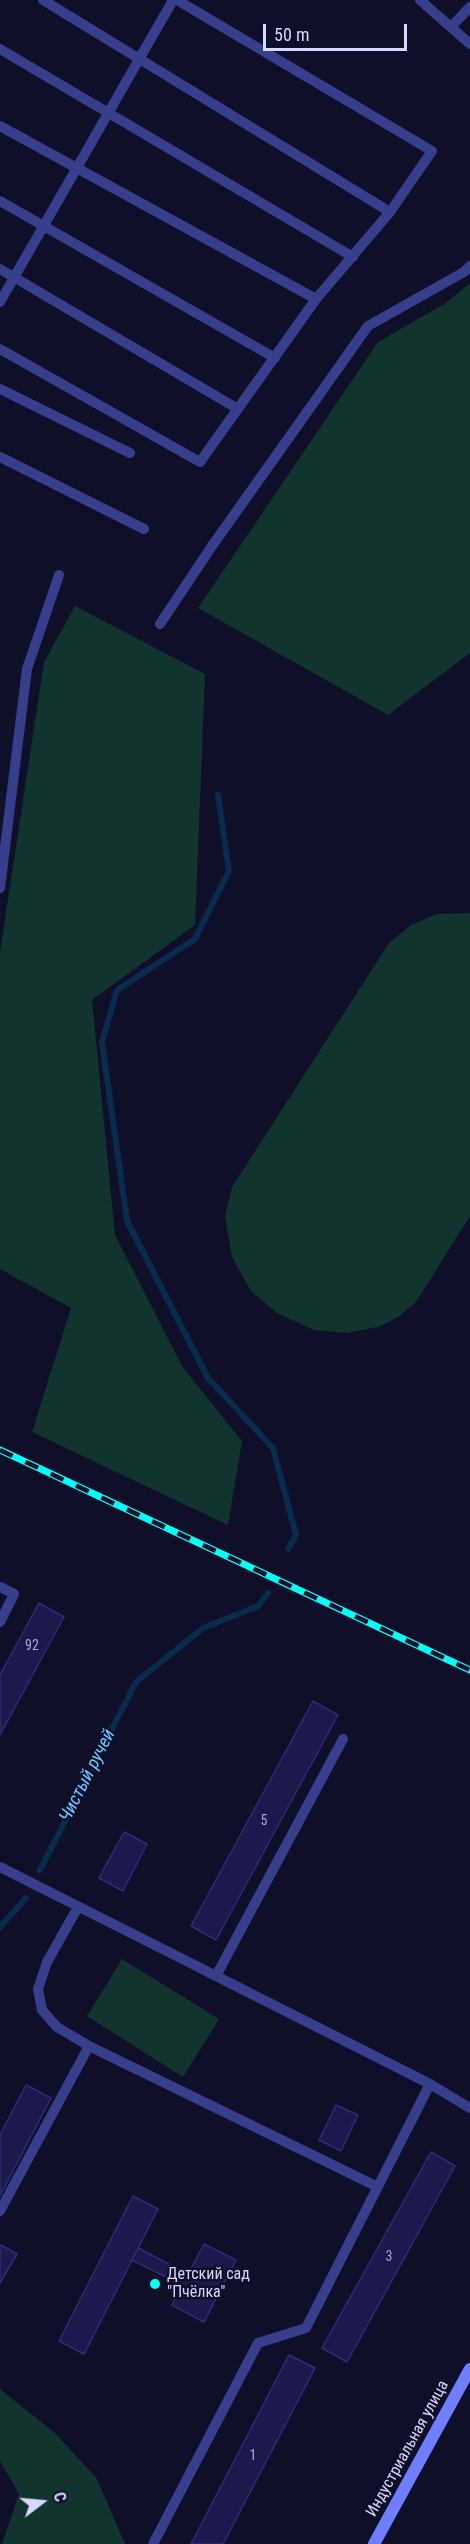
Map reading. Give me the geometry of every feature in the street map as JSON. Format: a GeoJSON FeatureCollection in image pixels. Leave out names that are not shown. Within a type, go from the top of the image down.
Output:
{"type":"FeatureCollection","features":[{"type":"Feature","properties":{"kind":"main road","name":"Индустриальная улица"},"geometry":{"type":"LineString","coordinates":[[374,2544],[470,2369]]}},
{"type":"Feature","properties":{"kind":"lane"},"geometry":{"type":"LineString","coordinates":[[43,0],[390,212]]}},
{"type":"Feature","properties":{"kind":"lane"},"geometry":{"type":"LineString","coordinates":[[0,302],[175,0],[432,151],[390,212],[316,299],[201,462],[0,349]]}},
{"type":"Feature","properties":{"kind":"lane"},"geometry":{"type":"LineString","coordinates":[[420,0],[470,44]]}},
{"type":"Feature","properties":{"kind":"lane"},"geometry":{"type":"LineString","coordinates":[[451,27],[470,7]]}},
{"type":"Feature","properties":{"kind":"lane"},"geometry":{"type":"LineString","coordinates":[[0,49],[353,257]]}},
{"type":"Feature","properties":{"kind":"lane"},"geometry":{"type":"LineString","coordinates":[[0,126],[316,299]]}},
{"type":"Feature","properties":{"kind":"lane"},"geometry":{"type":"LineString","coordinates":[[0,201],[275,358]]}},
{"type":"Feature","properties":{"kind":"lane"},"geometry":{"type":"LineString","coordinates":[[160,624],[212,546],[368,326],[464,272],[470,266]]}},
{"type":"Feature","properties":{"kind":"lane"},"geometry":{"type":"LineString","coordinates":[[0,269],[238,409]]}},
{"type":"Feature","properties":{"kind":"lane"},"geometry":{"type":"LineString","coordinates":[[0,389],[130,453]]}},
{"type":"Feature","properties":{"kind":"lane"},"geometry":{"type":"LineString","coordinates":[[0,457],[144,529]]}},
{"type":"Feature","properties":{"kind":"lane"},"geometry":{"type":"LineString","coordinates":[[0,888],[27,669],[59,575]]}},
{"type":"Feature","properties":{"kind":"lane"},"geometry":{"type":"LineString","coordinates":[[0,1587],[14,1594],[0,1622]]}},
{"type":"Feature","properties":{"kind":"lane"},"geometry":{"type":"LineString","coordinates":[[216,1976],[344,1740]]}},
{"type":"Feature","properties":{"kind":"lane"},"geometry":{"type":"LineString","coordinates":[[0,1868],[430,2084],[470,2108]]}},
{"type":"Feature","properties":{"kind":"lane"},"geometry":{"type":"LineString","coordinates":[[78,1907],[47,1962],[38,1989],[42,2010],[57,2027],[88,2046],[378,2187]]}},
{"type":"Feature","properties":{"kind":"lane"},"geometry":{"type":"LineString","coordinates":[[0,2211],[88,2046]]}},
{"type":"Feature","properties":{"kind":"lane"},"geometry":{"type":"LineString","coordinates":[[153,2544],[258,2343],[306,2328],[430,2084]]}},
{"type":"Feature","properties":{"kind":"green space"},"geometry":{"type":"Polygon","coordinates":[[[470,283],[470,653],[388,715],[198,608],[378,342],[446,303],[470,283]]]}},
{"type":"Feature","properties":{"kind":"green space"},"geometry":{"type":"Polygon","coordinates":[[[75,606],[205,674],[195,925],[92,1000],[115,1235],[182,1366],[242,1441],[228,1525],[32,1432],[71,1308],[0,1269],[0,952],[44,662],[75,606]]]}},
{"type":"Feature","properties":{"kind":"green space"},"geometry":{"type":"Polygon","coordinates":[[[470,913],[470,1216],[416,1302],[398,1317],[378,1327],[347,1333],[314,1330],[277,1313],[251,1291],[232,1257],[225,1217],[232,1187],[389,943],[411,925],[437,914],[470,913]]]}},
{"type":"Feature","properties":{"kind":"green space"},"geometry":{"type":"Polygon","coordinates":[[[122,1959],[219,2019],[183,2077],[87,2016],[122,1959]]]}},
{"type":"Feature","properties":{"kind":"green space"},"geometry":{"type":"Polygon","coordinates":[[[0,2389],[55,2433],[97,2479],[125,2544],[2,2544],[19,2494],[0,2461],[0,2389]]]}},
{"type":"Feature","properties":{"kind":"building"},"geometry":{"type":"Polygon","coordinates":[[[39,1603],[64,1617],[0,1735],[0,1675],[39,1603]]]}},
{"type":"Feature","properties":{"kind":"building"},"geometry":{"type":"Polygon","coordinates":[[[313,1701],[338,1715],[216,1940],[191,1926],[313,1701]]]}},
{"type":"Feature","properties":{"kind":"building"},"geometry":{"type":"Polygon","coordinates":[[[124,1832],[147,1844],[123,1891],[99,1878],[124,1832]]]}},
{"type":"Feature","properties":{"kind":"building"},"geometry":{"type":"Polygon","coordinates":[[[26,2085],[51,2098],[0,2196],[0,2135],[26,2085]]]}},
{"type":"Feature","properties":{"kind":"building"},"geometry":{"type":"Polygon","coordinates":[[[336,2105],[358,2115],[341,2151],[319,2140],[336,2105]]]}},
{"type":"Feature","properties":{"kind":"building"},"geometry":{"type":"Polygon","coordinates":[[[431,2152],[455,2166],[347,2362],[322,2348],[431,2152]]]}},
{"type":"Feature","properties":{"kind":"building"},"geometry":{"type":"Polygon","coordinates":[[[133,2196],[158,2209],[84,2354],[59,2341],[133,2196]]]}},
{"type":"Feature","properties":{"kind":"building"},"geometry":{"type":"Polygon","coordinates":[[[204,2244],[236,2260],[204,2322],[172,2305],[182,2285],[132,2260],[138,2248],[188,2274],[204,2244]]]}},
{"type":"Feature","properties":{"kind":"building"},"geometry":{"type":"Polygon","coordinates":[[[1,2245],[17,2254],[0,2283],[0,2247],[1,2245]]]}},
{"type":"Feature","properties":{"kind":"building"},"geometry":{"type":"Polygon","coordinates":[[[289,2355],[315,2368],[223,2544],[191,2544],[289,2355]]]}},
{"type":"Feature","properties":{"kind":"waterway"},"geometry":{"type":"LineString","coordinates":[[218,795],[229,871],[195,939],[117,990],[102,1042],[127,1221],[208,1378],[273,1448],[296,1535],[288,1549]]}},
{"type":"Feature","properties":{"kind":"waterway","name":"Чистый ручей"},"geometry":{"type":"LineString","coordinates":[[40,1870],[136,1682],[203,1628],[258,1606],[268,1593]]}},
{"type":"Feature","properties":{"kind":"waterway","name":"Чистый ручей"},"geometry":{"type":"LineString","coordinates":[[0,1927],[26,1898]]}},
{"type":"Feature","properties":{"kind":"railway"},"geometry":{"type":"LineString","coordinates":[[0,1450],[470,1670]]}},
{"type":"Feature","properties":{"kind":"place","name":"Детский сад \"Пчёлка\""},"geometry":{"type":"Point","coordinates":[155,2284]}}]}
